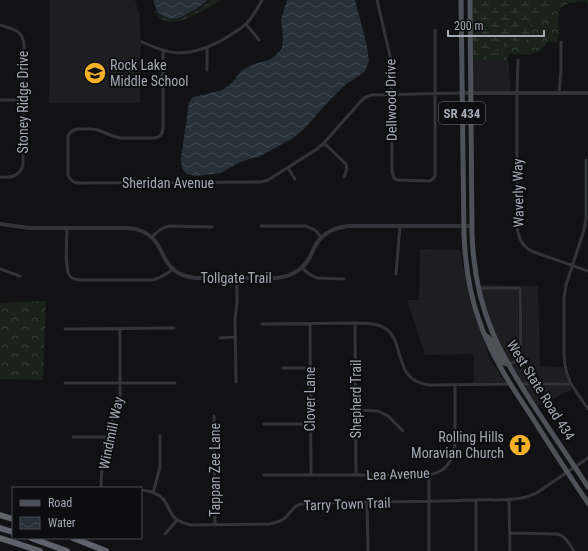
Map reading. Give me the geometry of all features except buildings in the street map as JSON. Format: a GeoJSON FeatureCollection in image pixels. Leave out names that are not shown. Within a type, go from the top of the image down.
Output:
{"type":"FeatureCollection","features":[{"type":"Feature","properties":{"kind":"highway"},"geometry":{"type":"LineString","coordinates":[[0,515],[12,519]]}},
{"type":"Feature","properties":{"kind":"highway"},"geometry":{"type":"LineString","coordinates":[[0,528],[12,532]]}},
{"type":"Feature","properties":{"kind":"highway"},"geometry":{"type":"LineString","coordinates":[[0,539],[28,551]]}},
{"type":"Feature","properties":{"kind":"highway"},"geometry":{"type":"LineString","coordinates":[[0,539],[40,551]]}},
{"type":"Feature","properties":{"kind":"highway"},"geometry":{"type":"LineString","coordinates":[[34,539],[67,551]]}},
{"type":"Feature","properties":{"kind":"highway"},"geometry":{"type":"LineString","coordinates":[[76,539],[106,551]]}},
{"type":"Feature","properties":{"kind":"main road","name":"SR 434"},"geometry":{"type":"LineString","coordinates":[[461,0],[463,227],[465,258],[475,310],[496,360],[510,384],[588,503]]}},
{"type":"Feature","properties":{"kind":"main road","name":"SR 434"},"geometry":{"type":"LineString","coordinates":[[470,0],[471,93]]}},
{"type":"Feature","properties":{"kind":"main road","name":"West State Road 434"},"geometry":{"type":"LineString","coordinates":[[471,93],[472,226],[474,259],[480,297],[492,332],[501,351],[534,406],[588,486]]}},
{"type":"Feature","properties":{"kind":"main road"},"geometry":{"type":"LineString","coordinates":[[484,334],[490,339],[503,363],[509,364]]}},
{"type":"Feature","properties":{"kind":"main road"},"geometry":{"type":"LineString","coordinates":[[510,384],[514,384],[520,389],[528,402],[534,406]]}},
{"type":"Feature","properties":{"kind":"street"},"geometry":{"type":"LineString","coordinates":[[142,42],[176,53],[184,53],[207,48],[229,36],[246,24],[253,16],[262,0]]}},
{"type":"Feature","properties":{"kind":"street","name":"Dellwood Drive"},"geometry":{"type":"LineString","coordinates":[[377,0],[391,60],[392,171],[394,178],[397,180],[430,181],[434,179],[436,172],[436,94]]}},
{"type":"Feature","properties":{"kind":"street"},"geometry":{"type":"LineString","coordinates":[[246,24],[259,40]]}},
{"type":"Feature","properties":{"kind":"street","name":"Stoney Ridge Drive"},"geometry":{"type":"LineString","coordinates":[[0,25],[14,29],[18,32],[22,37],[24,44],[22,166],[16,176],[0,177]]}},
{"type":"Feature","properties":{"kind":"street"},"geometry":{"type":"LineString","coordinates":[[435,30],[436,94]]}},
{"type":"Feature","properties":{"kind":"street"},"geometry":{"type":"LineString","coordinates":[[559,93],[561,42]]}},
{"type":"Feature","properties":{"kind":"street"},"geometry":{"type":"LineString","coordinates":[[207,48],[208,70]]}},
{"type":"Feature","properties":{"kind":"street","name":"Sheridan Avenue"},"geometry":{"type":"LineString","coordinates":[[163,50],[163,132],[161,135],[158,138],[126,139],[98,130],[77,129],[72,131],[68,137],[68,175],[70,180],[77,183],[261,182],[268,180],[317,149],[366,97],[372,95],[392,94],[462,93]]}},
{"type":"Feature","properties":{"kind":"street","name":"Waverly Way"},"geometry":{"type":"LineString","coordinates":[[518,60],[517,227],[519,237],[521,243],[530,251],[588,271]]}},
{"type":"Feature","properties":{"kind":"street"},"geometry":{"type":"LineString","coordinates":[[462,93],[588,93]]}},
{"type":"Feature","properties":{"kind":"street"},"geometry":{"type":"LineString","coordinates":[[0,100],[23,100]]}},
{"type":"Feature","properties":{"kind":"street"},"geometry":{"type":"LineString","coordinates":[[324,143],[346,164],[347,172],[344,177]]}},
{"type":"Feature","properties":{"kind":"street"},"geometry":{"type":"LineString","coordinates":[[586,160],[586,218],[584,230],[566,285],[564,297],[565,365],[571,384],[588,409]]}},
{"type":"Feature","properties":{"kind":"street"},"geometry":{"type":"LineString","coordinates":[[288,168],[295,180]]}},
{"type":"Feature","properties":{"kind":"street"},"geometry":{"type":"LineString","coordinates":[[0,224],[30,228],[129,228],[139,230],[152,237],[159,230],[169,226],[212,227]]}},
{"type":"Feature","properties":{"kind":"street"},"geometry":{"type":"LineString","coordinates":[[262,226],[306,226],[315,230],[321,237]]}},
{"type":"Feature","properties":{"kind":"street"},"geometry":{"type":"LineString","coordinates":[[344,279],[317,278],[308,274],[302,268],[321,237],[335,229],[345,226],[472,226]]}},
{"type":"Feature","properties":{"kind":"street"},"geometry":{"type":"LineString","coordinates":[[396,274],[400,226]]}},
{"type":"Feature","properties":{"kind":"street"},"geometry":{"type":"LineString","coordinates":[[67,228],[66,268],[70,277],[74,279],[153,280],[164,276],[173,269]]}},
{"type":"Feature","properties":{"kind":"street","name":"Tollgate Trail"},"geometry":{"type":"LineString","coordinates":[[152,237],[173,269],[189,278],[282,278],[302,268]]}},
{"type":"Feature","properties":{"kind":"street"},"geometry":{"type":"LineString","coordinates":[[0,269],[20,276]]}},
{"type":"Feature","properties":{"kind":"street"},"geometry":{"type":"LineString","coordinates":[[236,382],[235,319],[237,303],[237,278]]}},
{"type":"Feature","properties":{"kind":"street"},"geometry":{"type":"LineString","coordinates":[[478,288],[520,288],[521,353],[515,362],[509,364]]}},
{"type":"Feature","properties":{"kind":"street","name":"Shepherd Trail"},"geometry":{"type":"LineString","coordinates":[[355,323],[356,475]]}},
{"type":"Feature","properties":{"kind":"street"},"geometry":{"type":"LineString","coordinates":[[262,324],[376,324],[383,327],[391,335],[396,343],[402,364],[414,380],[424,384],[510,384]]}},
{"type":"Feature","properties":{"kind":"street","name":"Clover Lane"},"geometry":{"type":"LineString","coordinates":[[310,324],[311,474]]}},
{"type":"Feature","properties":{"kind":"street"},"geometry":{"type":"LineString","coordinates":[[65,329],[174,328]]}},
{"type":"Feature","properties":{"kind":"street","name":"Windmill Way"},"geometry":{"type":"LineString","coordinates":[[101,487],[103,458],[107,437],[118,406],[120,383],[120,329]]}},
{"type":"Feature","properties":{"kind":"street"},"geometry":{"type":"LineString","coordinates":[[220,338],[235,337]]}},
{"type":"Feature","properties":{"kind":"street"},"geometry":{"type":"LineString","coordinates":[[283,368],[310,368]]}},
{"type":"Feature","properties":{"kind":"street"},"geometry":{"type":"LineString","coordinates":[[65,383],[175,383]]}},
{"type":"Feature","properties":{"kind":"street"},"geometry":{"type":"LineString","coordinates":[[520,384],[571,384]]}},
{"type":"Feature","properties":{"kind":"street","name":"Lea Avenue"},"geometry":{"type":"LineString","coordinates":[[264,475],[429,475],[438,472],[447,466],[454,454],[455,385]]}},
{"type":"Feature","properties":{"kind":"street"},"geometry":{"type":"LineString","coordinates":[[356,410],[378,410],[388,416],[403,431]]}},
{"type":"Feature","properties":{"kind":"street","name":"Tappan Zee Lane"},"geometry":{"type":"LineString","coordinates":[[214,416],[215,524]]}},
{"type":"Feature","properties":{"kind":"street"},"geometry":{"type":"LineString","coordinates":[[264,424],[310,424]]}},
{"type":"Feature","properties":{"kind":"street"},"geometry":{"type":"LineString","coordinates":[[153,493],[160,467],[160,436]]}},
{"type":"Feature","properties":{"kind":"street"},"geometry":{"type":"LineString","coordinates":[[73,437],[107,437]]}},
{"type":"Feature","properties":{"kind":"street","name":"Tarry Town Trail"},"geometry":{"type":"LineString","coordinates":[[177,520],[192,524],[269,524],[276,523],[285,518],[293,508],[301,504],[429,502],[526,498],[532,496],[588,458]]}},
{"type":"Feature","properties":{"kind":"street"},"geometry":{"type":"LineString","coordinates":[[429,475],[429,551]]}},
{"type":"Feature","properties":{"kind":"street"},"geometry":{"type":"LineString","coordinates":[[142,490],[162,497],[177,520],[165,534]]}},
{"type":"Feature","properties":{"kind":"street"},"geometry":{"type":"LineString","coordinates":[[509,499],[510,551]]}},
{"type":"Feature","properties":{"kind":"street"},"geometry":{"type":"LineString","coordinates":[[476,500],[476,551]]}},
{"type":"Feature","properties":{"kind":"street"},"geometry":{"type":"LineString","coordinates":[[368,502],[368,551]]}},
{"type":"Feature","properties":{"kind":"street"},"geometry":{"type":"LineString","coordinates":[[510,533],[561,535],[566,539],[574,551]]}},
{"type":"Feature","properties":{"kind":"shaded area","name":"Rock Lake Middle School"},"geometry":{"type":"Polygon","coordinates":[[[50,0],[135,0],[139,14],[141,37],[140,103],[49,103],[50,0]]]}},
{"type":"Feature","properties":{"kind":"shaded area"},"geometry":{"type":"Polygon","coordinates":[[[508,57],[511,91],[473,91],[472,61],[508,60],[508,57]]]}},
{"type":"Feature","properties":{"kind":"shaded area"},"geometry":{"type":"Polygon","coordinates":[[[420,249],[460,250],[471,305],[489,357],[505,382],[474,383],[473,354],[425,355],[407,300],[419,300],[420,249]]]}},
{"type":"Feature","properties":{"kind":"shaded area"},"geometry":{"type":"Polygon","coordinates":[[[480,285],[538,286],[540,366],[563,367],[569,382],[521,383],[511,365],[517,363],[523,353],[522,286],[480,285]]]}},
{"type":"Feature","properties":{"kind":"shaded area"},"geometry":{"type":"Polygon","coordinates":[[[481,289],[518,289],[519,353],[514,361],[510,362],[497,336],[488,315],[481,289]]]}},
{"type":"Feature","properties":{"kind":"shaded area"},"geometry":{"type":"Polygon","coordinates":[[[570,385],[571,390],[536,407],[523,386],[570,385]]]}},
{"type":"Feature","properties":{"kind":"green space"},"geometry":{"type":"Polygon","coordinates":[[[211,0],[222,0],[201,12],[175,22],[167,22],[161,19],[155,12],[156,10],[157,14],[169,20],[180,19],[196,11],[211,0]]]}},
{"type":"Feature","properties":{"kind":"green space"},"geometry":{"type":"Polygon","coordinates":[[[472,0],[562,0],[558,6],[541,14],[534,22],[531,34],[525,42],[512,47],[499,46],[494,53],[509,54],[508,60],[472,61],[472,0]]]}},
{"type":"Feature","properties":{"kind":"green space"},"geometry":{"type":"Polygon","coordinates":[[[562,0],[588,0],[588,3],[585,1],[569,3],[561,8],[558,16],[559,35],[557,43],[548,41],[541,50],[529,55],[494,53],[499,46],[512,47],[531,34],[534,22],[541,14],[558,6],[562,0]]]}},
{"type":"Feature","properties":{"kind":"green space"},"geometry":{"type":"Polygon","coordinates":[[[46,301],[43,380],[0,379],[0,303],[46,301]]]}},
{"type":"Feature","properties":{"kind":"water"},"geometry":{"type":"Polygon","coordinates":[[[153,0],[208,0],[195,10],[179,18],[169,19],[158,13],[153,0]]]}},
{"type":"Feature","properties":{"kind":"water"},"geometry":{"type":"Polygon","coordinates":[[[287,0],[355,0],[367,46],[369,61],[365,71],[346,84],[304,129],[293,138],[259,157],[238,163],[221,173],[196,176],[187,174],[182,169],[181,158],[189,103],[193,97],[222,90],[233,82],[241,71],[254,64],[274,57],[282,48],[283,39],[281,19],[287,0]]]}},
{"type":"Feature","properties":{"kind":"place","name":"Rock Lake Middle School"},"geometry":{"type":"Point","coordinates":[95,73]}},
{"type":"Feature","properties":{"kind":"place","name":"Rolling Hills Moravian Church"},"geometry":{"type":"Point","coordinates":[520,445]}}]}
